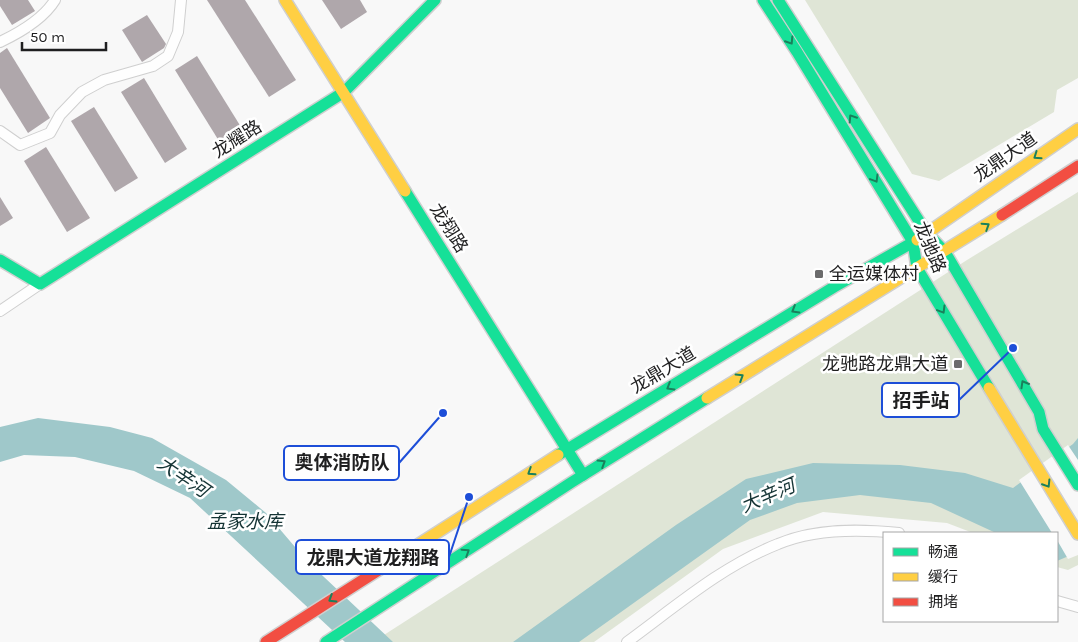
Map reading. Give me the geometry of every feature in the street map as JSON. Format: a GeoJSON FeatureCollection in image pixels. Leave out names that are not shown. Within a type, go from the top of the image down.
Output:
{"type":"FeatureCollection","features":[{"type":"Feature","properties":{"kind":"main road","name":"龙翔路"},"geometry":{"type":"LineString","coordinates":[[285,0],[583,475]]}},
{"type":"Feature","properties":{"kind":"main road","name":"龙耀路"},"geometry":{"type":"LineString","coordinates":[[40,284],[344,92],[436,0]]}},
{"type":"Feature","properties":{"kind":"main road","name":"龙驰路"},"geometry":{"type":"LineString","coordinates":[[764,0],[913,242],[917,268],[1078,534]]}},
{"type":"Feature","properties":{"kind":"main road","name":"龙驰路"},"geometry":{"type":"LineString","coordinates":[[778,0],[926,232],[944,252],[1039,412],[1043,429],[1078,485]]}},
{"type":"Feature","properties":{"kind":"main road","name":"龙鼎大道"},"geometry":{"type":"LineString","coordinates":[[266,642],[296,621],[566,450],[834,287],[913,242],[1078,129]]}},
{"type":"Feature","properties":{"kind":"main road"},"geometry":{"type":"LineString","coordinates":[[326,642],[583,475],[944,252],[1078,166]]}},
{"type":"Feature","properties":{"kind":"main road"},"geometry":{"type":"LineString","coordinates":[[0,260],[40,284]]}},
{"type":"Feature","properties":{"kind":"street"},"geometry":{"type":"LineString","coordinates":[[0,42],[24,29],[50,7],[55,0]]}},
{"type":"Feature","properties":{"kind":"street"},"geometry":{"type":"LineString","coordinates":[[0,131],[20,144],[50,133],[60,115],[82,92],[104,80],[153,66],[168,56],[178,32],[181,0]]}},
{"type":"Feature","properties":{"kind":"street"},"geometry":{"type":"LineString","coordinates":[[0,311],[40,284]]}},
{"type":"Feature","properties":{"kind":"street"},"geometry":{"type":"LineString","coordinates":[[627,642],[734,566],[778,543],[812,534],[844,531],[888,532]]}},
{"type":"Feature","properties":{"kind":"street"},"geometry":{"type":"LineString","coordinates":[[1058,601],[1078,607]]}},
{"type":"Feature","properties":{"kind":"green space"},"geometry":{"type":"Polygon","coordinates":[[[805,0],[1078,0],[1078,78],[1057,90],[1054,112],[939,181],[912,174],[805,0]]]}},
{"type":"Feature","properties":{"kind":"green space"},"geometry":{"type":"Polygon","coordinates":[[[1078,192],[1078,565],[1068,570],[1058,567],[1058,532],[970,532],[947,523],[823,512],[723,549],[594,642],[373,642],[967,260],[1078,192]]]}},
{"type":"Feature","properties":{"kind":"water","name":"孟家水库"},"geometry":{"type":"Polygon","coordinates":[[[38,418],[110,427],[152,438],[226,480],[266,513],[307,561],[393,642],[345,642],[190,498],[134,471],[75,457],[24,455],[0,462],[0,427],[38,418]]]}},
{"type":"Feature","properties":{"kind":"water","name":"大辛河"},"geometry":{"type":"Polygon","coordinates":[[[1078,438],[1078,552],[1058,561],[1058,532],[994,532],[931,503],[860,495],[797,503],[750,520],[579,642],[513,642],[676,525],[746,479],[813,463],[900,465],[965,473],[1013,488],[1073,444],[1078,438]]]}},
{"type":"Feature","properties":{"kind":"pier"},"geometry":{"type":"Polygon","coordinates":[[[1068,445],[1078,460],[1078,555],[1068,559],[1058,542],[1058,532],[1051,532],[1019,480],[1068,445]]]}},
{"type":"Feature","properties":{"kind":"building"},"geometry":{"type":"Polygon","coordinates":[[[0,0],[28,0],[35,11],[12,25],[0,6],[0,0]]]}},
{"type":"Feature","properties":{"kind":"building"},"geometry":{"type":"Polygon","coordinates":[[[207,0],[245,0],[296,80],[269,97],[207,0]]]}},
{"type":"Feature","properties":{"kind":"building"},"geometry":{"type":"Polygon","coordinates":[[[322,0],[360,0],[367,12],[341,29],[322,0]]]}},
{"type":"Feature","properties":{"kind":"building"},"geometry":{"type":"Polygon","coordinates":[[[147,15],[166,44],[164,48],[142,62],[122,30],[147,15]]]}},
{"type":"Feature","properties":{"kind":"building"},"geometry":{"type":"Polygon","coordinates":[[[7,48],[50,118],[28,133],[0,88],[0,53],[7,48]]]}},
{"type":"Feature","properties":{"kind":"building"},"geometry":{"type":"Polygon","coordinates":[[[197,56],[241,127],[219,141],[175,70],[197,56]]]}},
{"type":"Feature","properties":{"kind":"building"},"geometry":{"type":"Polygon","coordinates":[[[144,78],[187,149],[165,163],[121,92],[144,78]]]}},
{"type":"Feature","properties":{"kind":"building"},"geometry":{"type":"Polygon","coordinates":[[[94,107],[138,178],[115,192],[71,121],[94,107]]]}},
{"type":"Feature","properties":{"kind":"building"},"geometry":{"type":"Polygon","coordinates":[[[46,147],[90,218],[67,232],[24,161],[46,147]]]}},
{"type":"Feature","properties":{"kind":"building"},"geometry":{"type":"Polygon","coordinates":[[[0,197],[13,218],[0,226],[0,197]]]}},
{"type":"Feature","properties":{"kind":"traffic: fast"},"geometry":{"type":"LineString","coordinates":[[0,260],[40,284],[344,92],[435,0]]}},
{"type":"Feature","properties":{"kind":"traffic: fast"},"geometry":{"type":"LineString","coordinates":[[763,0],[797,52],[913,242],[917,268],[989,388]]}},
{"type":"Feature","properties":{"kind":"traffic: fast"},"geometry":{"type":"LineString","coordinates":[[778,0],[926,232],[945,252],[1039,412],[1043,429],[1078,485]]}},
{"type":"Feature","properties":{"kind":"traffic: fast"},"geometry":{"type":"LineString","coordinates":[[405,191],[583,475]]}},
{"type":"Feature","properties":{"kind":"traffic: fast"},"geometry":{"type":"LineString","coordinates":[[558,455],[834,287],[917,240]]}},
{"type":"Feature","properties":{"kind":"traffic: fast"},"geometry":{"type":"LineString","coordinates":[[326,642],[572,482],[707,398]]}},
{"type":"Feature","properties":{"kind":"traffic: slow"},"geometry":{"type":"LineString","coordinates":[[285,0],[405,191]]}},
{"type":"Feature","properties":{"kind":"traffic: slow"},"geometry":{"type":"LineString","coordinates":[[917,240],[1078,129]]}},
{"type":"Feature","properties":{"kind":"traffic: slow"},"geometry":{"type":"LineString","coordinates":[[707,398],[1002,215]]}},
{"type":"Feature","properties":{"kind":"traffic: slow"},"geometry":{"type":"LineString","coordinates":[[989,388],[1078,534]]}},
{"type":"Feature","properties":{"kind":"traffic: slow"},"geometry":{"type":"LineString","coordinates":[[413,548],[558,455]]}},
{"type":"Feature","properties":{"kind":"traffic: jam"},"geometry":{"type":"LineString","coordinates":[[1002,215],[1078,166]]}},
{"type":"Feature","properties":{"kind":"traffic: jam"},"geometry":{"type":"LineString","coordinates":[[266,642],[413,548]]}},
{"type":"Feature","properties":{"kind":"place","name":"全运媒体村"},"geometry":{"type":"Point","coordinates":[819,274]}},
{"type":"Feature","properties":{"kind":"place","name":"招手站"},"geometry":{"type":"Point","coordinates":[1013,348]}},
{"type":"Feature","properties":{"kind":"place","name":"龙驰路龙鼎大道"},"geometry":{"type":"Point","coordinates":[958,364]}},
{"type":"Feature","properties":{"kind":"place","name":"奥体消防队"},"geometry":{"type":"Point","coordinates":[443,413]}},
{"type":"Feature","properties":{"kind":"place","name":"龙鼎大道龙翔路"},"geometry":{"type":"Point","coordinates":[469,497]}}]}
